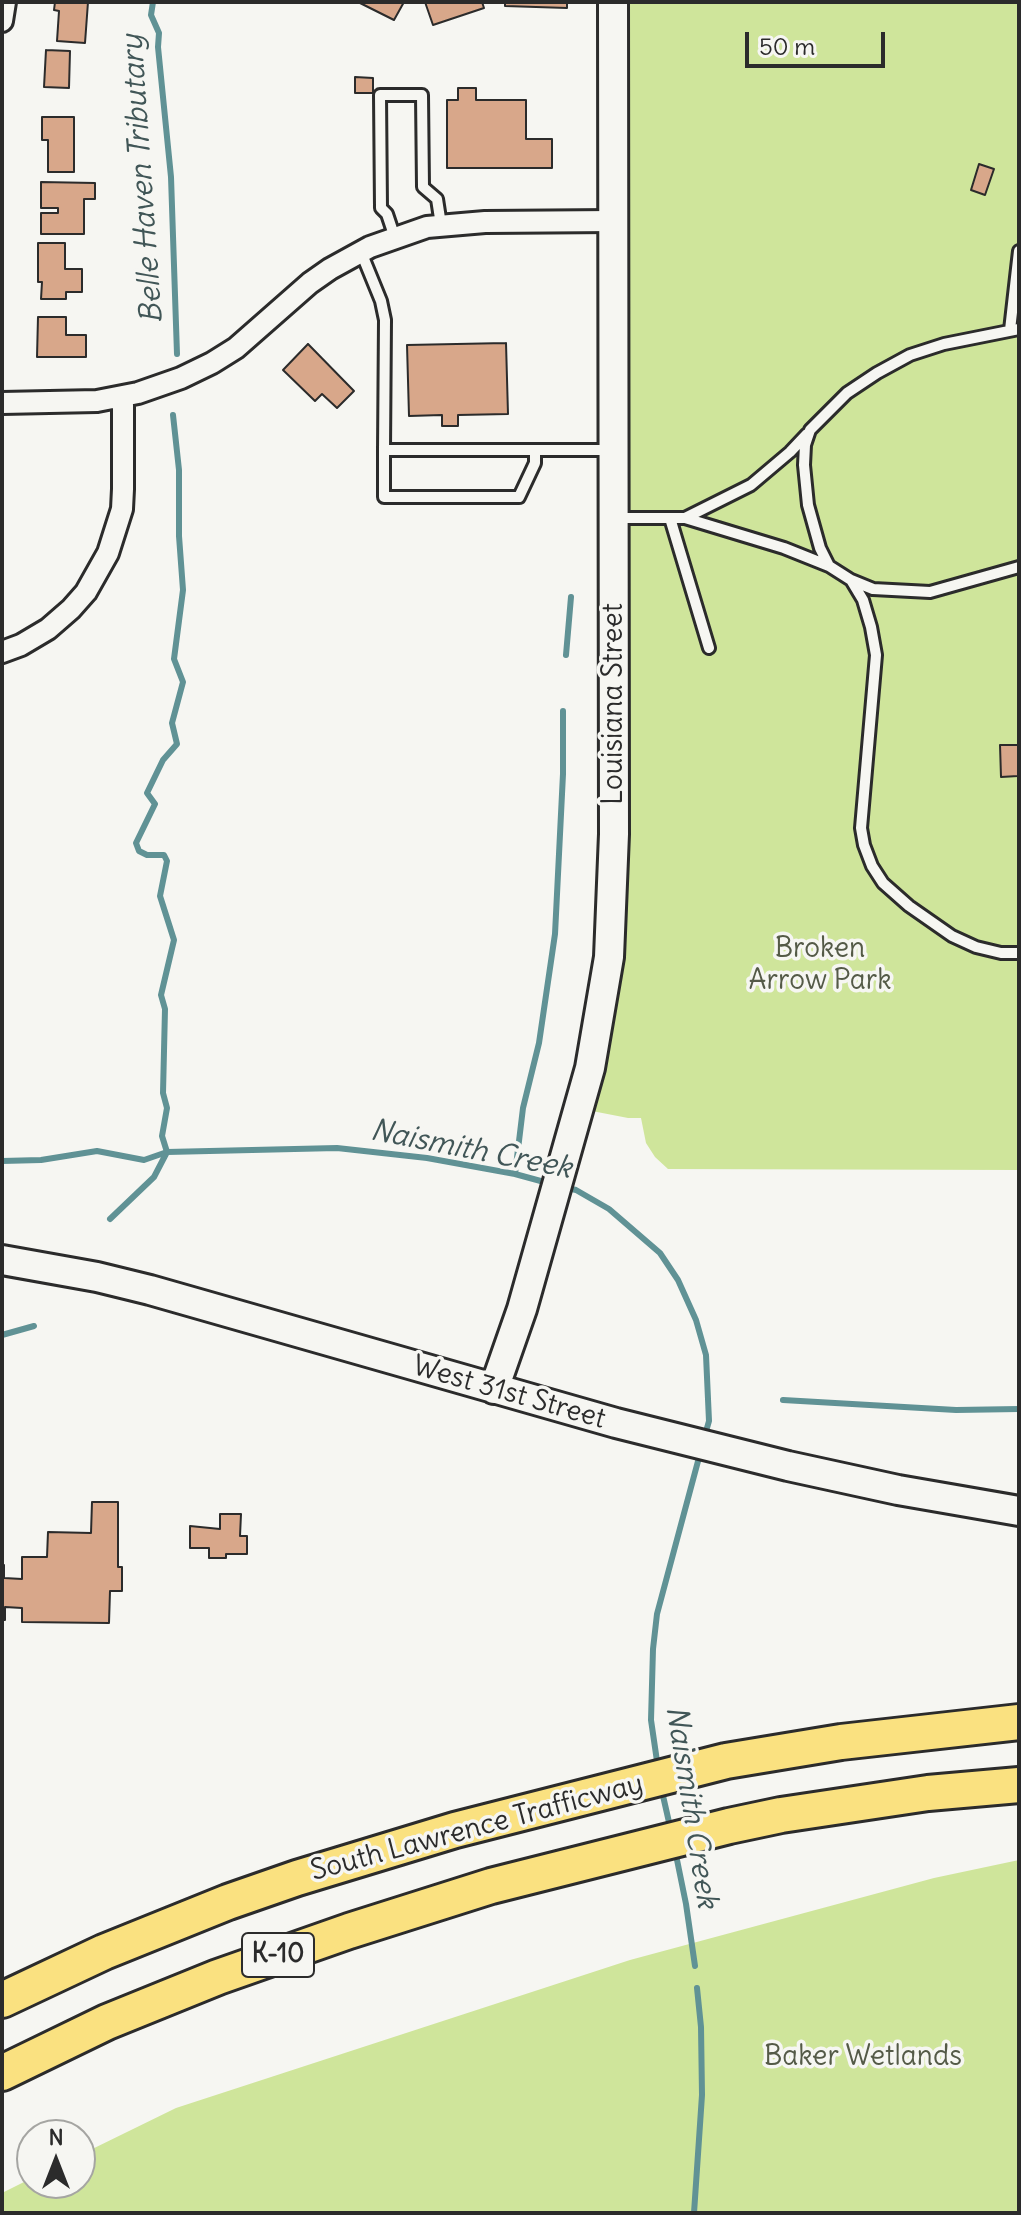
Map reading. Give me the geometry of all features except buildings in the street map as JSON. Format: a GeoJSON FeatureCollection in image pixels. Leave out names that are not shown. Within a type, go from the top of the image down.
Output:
{"type":"FeatureCollection","features":[{"type":"Feature","properties":{"kind":"highway","name":"South Lawrence Trafficway"},"geometry":{"type":"LineString","coordinates":[[2,2000],[140,1937],[256,1892],[372,1854],[726,1761],[841,1742],[1019,1722]]}},
{"type":"Feature","properties":{"kind":"highway","name":"K-10"},"geometry":{"type":"LineString","coordinates":[[2,2073],[107,2022],[269,1959],[419,1908],[565,1866],[729,1826],[880,1799],[1019,1785]]}},
{"type":"Feature","properties":{"kind":"main road","name":"Louisiana Street"},"geometry":{"type":"LineString","coordinates":[[494,1389],[522,1309],[575,1126],[598,1033],[613,913],[613,2]]}},
{"type":"Feature","properties":{"kind":"main road","name":"West 31st Street"},"geometry":{"type":"LineString","coordinates":[[2,1260],[150,1290],[616,1423],[788,1466],[870,1485],[1019,1511]]}},
{"type":"Feature","properties":{"kind":"street"},"geometry":{"type":"LineString","coordinates":[[2,21],[5,2]]}},
{"type":"Feature","properties":{"kind":"street"},"geometry":{"type":"LineString","coordinates":[[2,403],[78,403],[123,396],[167,383],[212,363],[253,334],[310,283],[361,252],[395,238],[441,225],[613,221]]}},
{"type":"Feature","properties":{"kind":"street"},"geometry":{"type":"LineString","coordinates":[[2,652],[48,629],[71,609],[86,592],[108,553],[122,509],[123,396]]}},
{"type":"Feature","properties":{"kind":"lane"},"geometry":{"type":"LineString","coordinates":[[395,238],[387,214],[381,208],[380,95],[422,95],[423,187],[437,199],[441,225]]}},
{"type":"Feature","properties":{"kind":"lane"},"geometry":{"type":"LineString","coordinates":[[685,518],[751,485],[790,452],[847,393],[877,373],[910,355],[944,344],[1014,329],[1019,251]]}},
{"type":"Feature","properties":{"kind":"lane"},"geometry":{"type":"LineString","coordinates":[[361,252],[381,301],[385,320],[384,497],[519,497],[535,463],[535,450]]}},
{"type":"Feature","properties":{"kind":"lane"},"geometry":{"type":"LineString","coordinates":[[810,430],[805,445],[805,486],[813,526],[829,566]]}},
{"type":"Feature","properties":{"kind":"lane"},"geometry":{"type":"LineString","coordinates":[[384,450],[614,450]]}},
{"type":"Feature","properties":{"kind":"lane"},"geometry":{"type":"LineString","coordinates":[[614,518],[685,518],[784,548],[829,566],[873,589],[930,592],[1019,567]]}},
{"type":"Feature","properties":{"kind":"lane"},"geometry":{"type":"LineString","coordinates":[[670,518],[709,648]]}},
{"type":"Feature","properties":{"kind":"lane"},"geometry":{"type":"LineString","coordinates":[[851,580],[863,600],[876,655],[861,828],[872,866],[883,883],[909,906],[952,936],[976,947],[1001,953],[1019,953]]}},
{"type":"Feature","properties":{"kind":"green space","name":"Broken Arrow Park"},"geometry":{"type":"Polygon","coordinates":[[[625,2],[1019,2],[1019,1170],[668,1169],[646,1143],[641,1118],[592,1111],[614,1019],[622,955],[625,2]]]}},
{"type":"Feature","properties":{"kind":"green space","name":"Baker Wetlands"},"geometry":{"type":"Polygon","coordinates":[[[1019,1860],[1019,2213],[2,2213],[2,2193],[16,2186],[16,2199],[96,2199],[96,2147],[176,2108],[630,1960],[934,1878],[1019,1860]]]}},
{"type":"Feature","properties":{"kind":"waterway","name":"Belle Haven Tributary"},"geometry":{"type":"LineString","coordinates":[[153,2],[151,15],[159,33],[171,177],[177,354]]}},
{"type":"Feature","properties":{"kind":"waterway","name":"Belle Haven Tributary"},"geometry":{"type":"LineString","coordinates":[[110,1219],[154,1177],[167,1152],[162,1136],[167,1108],[163,1093],[165,1009],[161,995],[174,940],[160,896],[167,861],[164,855],[147,855],[139,851],[136,843],[155,804],[147,793],[163,760],[177,744],[172,723],[183,682],[174,659],[183,590],[179,470],[173,415]]}},
{"type":"Feature","properties":{"kind":"waterway"},"geometry":{"type":"LineString","coordinates":[[566,655],[571,597]]}},
{"type":"Feature","properties":{"kind":"waterway"},"geometry":{"type":"LineString","coordinates":[[515,1174],[523,1108],[539,1043],[555,934],[563,711]]}},
{"type":"Feature","properties":{"kind":"waterway","name":"Naismith Creek"},"geometry":{"type":"LineString","coordinates":[[2,1161],[41,1160],[97,1151],[144,1160],[167,1152],[337,1148],[427,1158],[548,1183]]}},
{"type":"Feature","properties":{"kind":"waterway","name":"Naismith Creek"},"geometry":{"type":"LineString","coordinates":[[563,1187],[576,1190],[609,1209],[660,1253],[678,1280],[696,1320],[706,1355],[709,1421],[705,1435]]}},
{"type":"Feature","properties":{"kind":"waterway"},"geometry":{"type":"LineString","coordinates":[[2,1335],[34,1326]]}},
{"type":"Feature","properties":{"kind":"waterway"},"geometry":{"type":"LineString","coordinates":[[783,1400],[956,1410],[1019,1409]]}},
{"type":"Feature","properties":{"kind":"waterway","name":"Naismith Creek"},"geometry":{"type":"LineString","coordinates":[[658,1768],[651,1720],[657,1614],[701,1450]]}},
{"type":"Feature","properties":{"kind":"waterway","name":"Naismith Creek"},"geometry":{"type":"LineString","coordinates":[[661,1787],[671,1831]]}},
{"type":"Feature","properties":{"kind":"waterway","name":"Naismith Creek"},"geometry":{"type":"LineString","coordinates":[[675,1850],[695,1966]]}},
{"type":"Feature","properties":{"kind":"waterway","name":"Naismith Creek"},"geometry":{"type":"LineString","coordinates":[[694,2213],[702,2095],[697,1988]]}}]}
